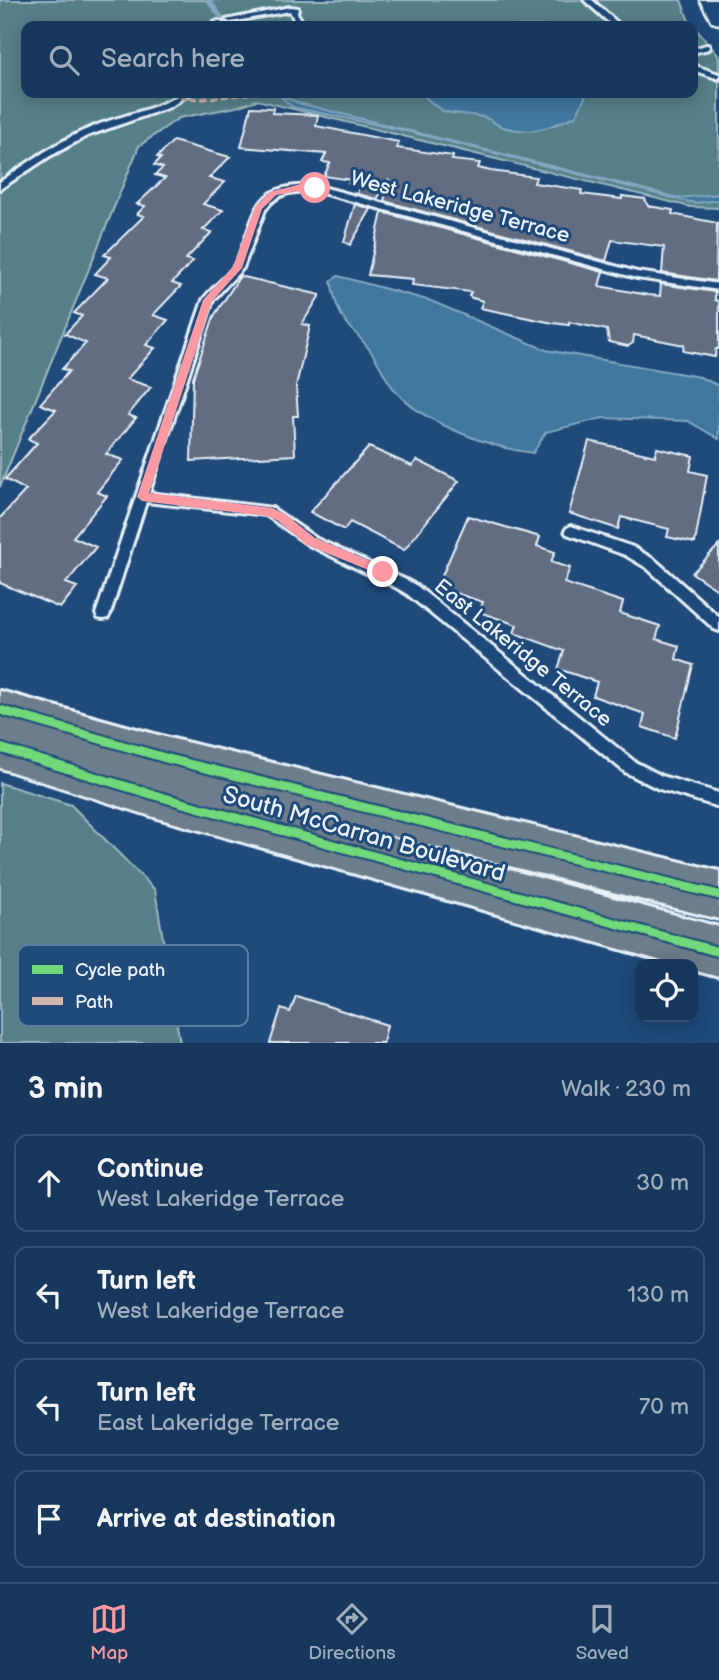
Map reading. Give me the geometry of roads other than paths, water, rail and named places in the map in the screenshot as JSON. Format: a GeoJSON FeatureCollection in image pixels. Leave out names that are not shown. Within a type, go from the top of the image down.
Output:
{"type":"FeatureCollection","features":[{"type":"Feature","properties":{"kind":"main road","name":"South McCarran Boulevard"},"geometry":{"type":"LineString","coordinates":[[0,710],[169,759],[719,895]]}},
{"type":"Feature","properties":{"kind":"main road","name":"South McCarran Boulevard"},"geometry":{"type":"LineString","coordinates":[[0,748],[153,795],[719,952]]}},
{"type":"Feature","properties":{"kind":"street"},"geometry":{"type":"LineString","coordinates":[[710,0],[719,18]]}},
{"type":"Feature","properties":{"kind":"lane"},"geometry":{"type":"LineString","coordinates":[[588,0],[612,21]]}},
{"type":"Feature","properties":{"kind":"lane"},"geometry":{"type":"LineString","coordinates":[[230,20],[290,9],[295,10],[293,13],[298,21]]}},
{"type":"Feature","properties":{"kind":"lane"},"geometry":{"type":"LineString","coordinates":[[698,49],[706,47]]}},
{"type":"Feature","properties":{"kind":"lane"},"geometry":{"type":"LineString","coordinates":[[698,69],[719,78]]}},
{"type":"Feature","properties":{"kind":"lane"},"geometry":{"type":"LineString","coordinates":[[0,186],[58,147],[110,123],[179,98]]}},
{"type":"Feature","properties":{"kind":"lane","name":"West Lakeridge Terrace"},"geometry":{"type":"LineString","coordinates":[[103,614],[208,300],[237,268],[264,200],[286,189],[315,188],[637,275],[719,287]]}},
{"type":"Feature","properties":{"kind":"lane","name":"East Lakeridge Terrace"},"geometry":{"type":"LineString","coordinates":[[142,497],[268,511],[281,517],[311,542],[383,572],[412,590],[630,767],[659,782],[719,800]]}},
{"type":"Feature","properties":{"kind":"lane"},"geometry":{"type":"LineString","coordinates":[[571,531],[629,551],[651,564],[719,625]]}},
{"type":"Feature","properties":{"kind":"water"},"geometry":{"type":"Polygon","coordinates":[[[282,98],[679,198],[719,194],[719,200],[695,203],[681,200],[402,130],[293,107],[282,98]]]}},
{"type":"Feature","properties":{"kind":"water"},"geometry":{"type":"Polygon","coordinates":[[[427,98],[585,98],[576,116],[541,129],[524,131],[503,127],[483,117],[450,113],[427,98]]]}},
{"type":"Feature","properties":{"kind":"water"},"geometry":{"type":"Polygon","coordinates":[[[338,276],[431,301],[546,350],[700,377],[719,386],[719,439],[688,421],[603,418],[546,432],[533,453],[499,446],[461,433],[426,416],[394,390],[372,353],[341,315],[331,281],[338,276]]]}},
{"type":"Feature","properties":{"kind":"waterway"},"geometry":{"type":"LineString","coordinates":[[208,0],[224,21]]}}]}
